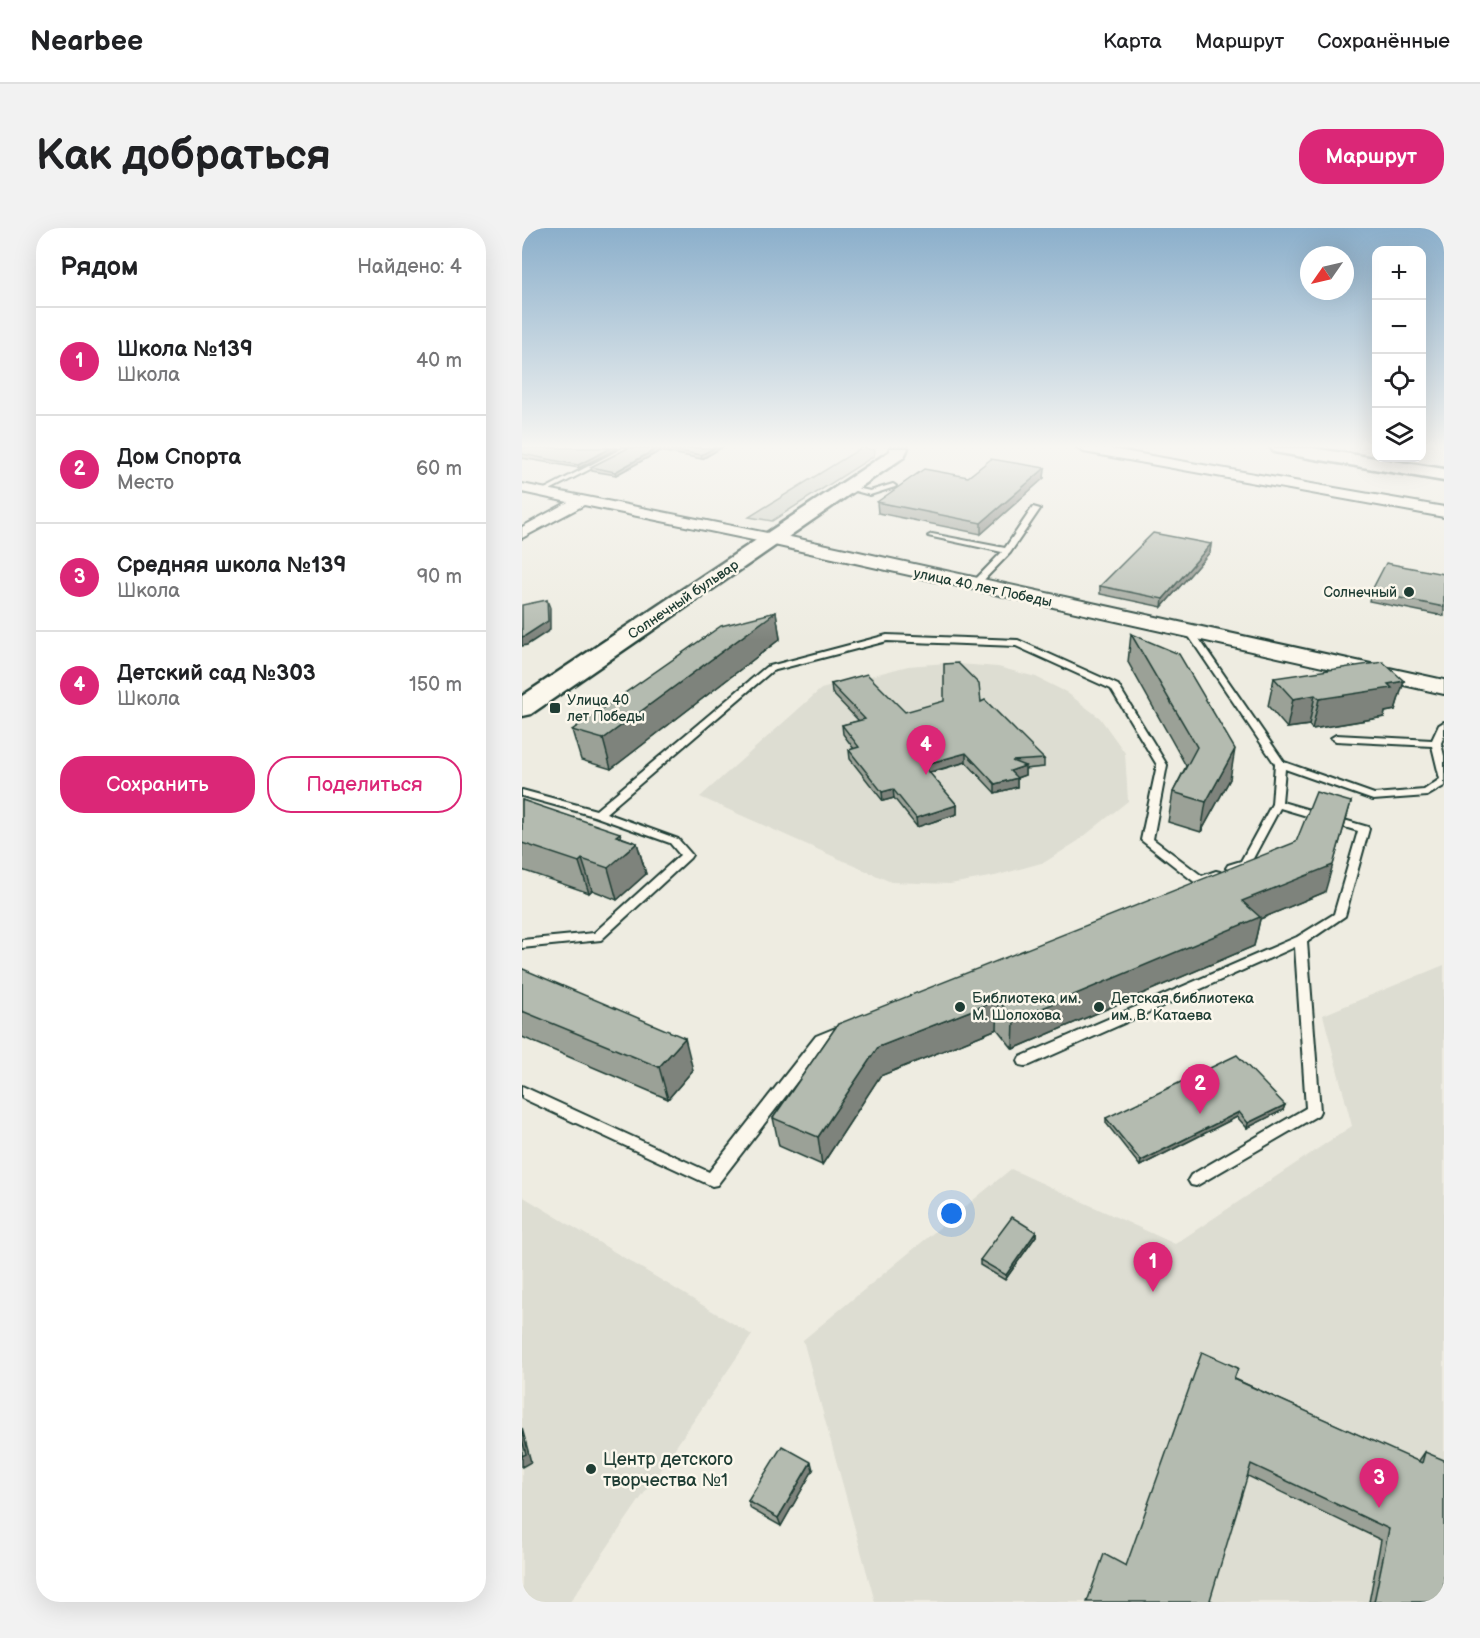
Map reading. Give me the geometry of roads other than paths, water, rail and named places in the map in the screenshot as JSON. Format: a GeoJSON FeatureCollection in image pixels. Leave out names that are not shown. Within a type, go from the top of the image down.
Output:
{"type":"FeatureCollection","features":[{"type":"Feature","properties":{"kind":"main road","name":"Солнечный бульвар"},"geometry":{"type":"LineString","coordinates":[[522,708],[812,512]]}},
{"type":"Feature","properties":{"kind":"street"},"geometry":{"type":"LineString","coordinates":[[522,533],[560,512]]}},
{"type":"Feature","properties":{"kind":"street","name":"улица 40 лет Победы"},"geometry":{"type":"LineString","coordinates":[[641,512],[1444,687]]}},
{"type":"Feature","properties":{"kind":"lane"},"geometry":{"type":"LineString","coordinates":[[974,585],[1007,551],[1034,512]]}},
{"type":"Feature","properties":{"kind":"lane"},"geometry":{"type":"LineString","coordinates":[[932,536],[1007,551]]}},
{"type":"Feature","properties":{"kind":"lane"},"geometry":{"type":"LineString","coordinates":[[1190,632],[1280,764],[1373,797],[1427,794],[1444,780],[1436,743],[1444,725]]}},
{"type":"Feature","properties":{"kind":"lane"},"geometry":{"type":"LineString","coordinates":[[598,814],[769,669],[886,638],[1018,643],[1115,687],[1162,765],[1147,840],[1195,883],[1245,863],[1278,804],[1280,764]]}},
{"type":"Feature","properties":{"kind":"lane"},"geometry":{"type":"LineString","coordinates":[[1336,738],[1436,743]]}},
{"type":"Feature","properties":{"kind":"lane"},"geometry":{"type":"LineString","coordinates":[[522,793],[598,814],[674,841],[686,855],[597,937],[522,944]]}},
{"type":"Feature","properties":{"kind":"lane"},"geometry":{"type":"LineString","coordinates":[[1025,1061],[1301,939],[1339,916],[1364,829],[1278,804]]}},
{"type":"Feature","properties":{"kind":"lane"},"geometry":{"type":"LineString","coordinates":[[1196,1180],[1313,1111],[1301,939]]}},
{"type":"Feature","properties":{"kind":"lane"},"geometry":{"type":"LineString","coordinates":[[522,1092],[712,1180],[821,1040],[853,1026]]}},
{"type":"Feature","properties":{"kind":"place","name":"Солнечный"},"geometry":{"type":"Point","coordinates":[1409,592]}},
{"type":"Feature","properties":{"kind":"place","name":"Улица 40 лет Победы"},"geometry":{"type":"Point","coordinates":[555,708]}},
{"type":"Feature","properties":{"kind":"place","name":"Детский сад №303"},"geometry":{"type":"Point","coordinates":[926,775]}},
{"type":"Feature","properties":{"kind":"place","name":"Библиотека им. М. Шолохова"},"geometry":{"type":"Point","coordinates":[960,1007]}},
{"type":"Feature","properties":{"kind":"place","name":"Детская библиотека им. В. Катаева"},"geometry":{"type":"Point","coordinates":[1099,1007]}},
{"type":"Feature","properties":{"kind":"place","name":"Дом Спорта"},"geometry":{"type":"Point","coordinates":[1200,1114]}},
{"type":"Feature","properties":{"kind":"place","name":"Школа №139"},"geometry":{"type":"Point","coordinates":[1153,1292]}},
{"type":"Feature","properties":{"kind":"place","name":"Центр детского творчества №1"},"geometry":{"type":"Point","coordinates":[591,1469]}},
{"type":"Feature","properties":{"kind":"place","name":"Средняя школа №139"},"geometry":{"type":"Point","coordinates":[1379,1508]}}]}
